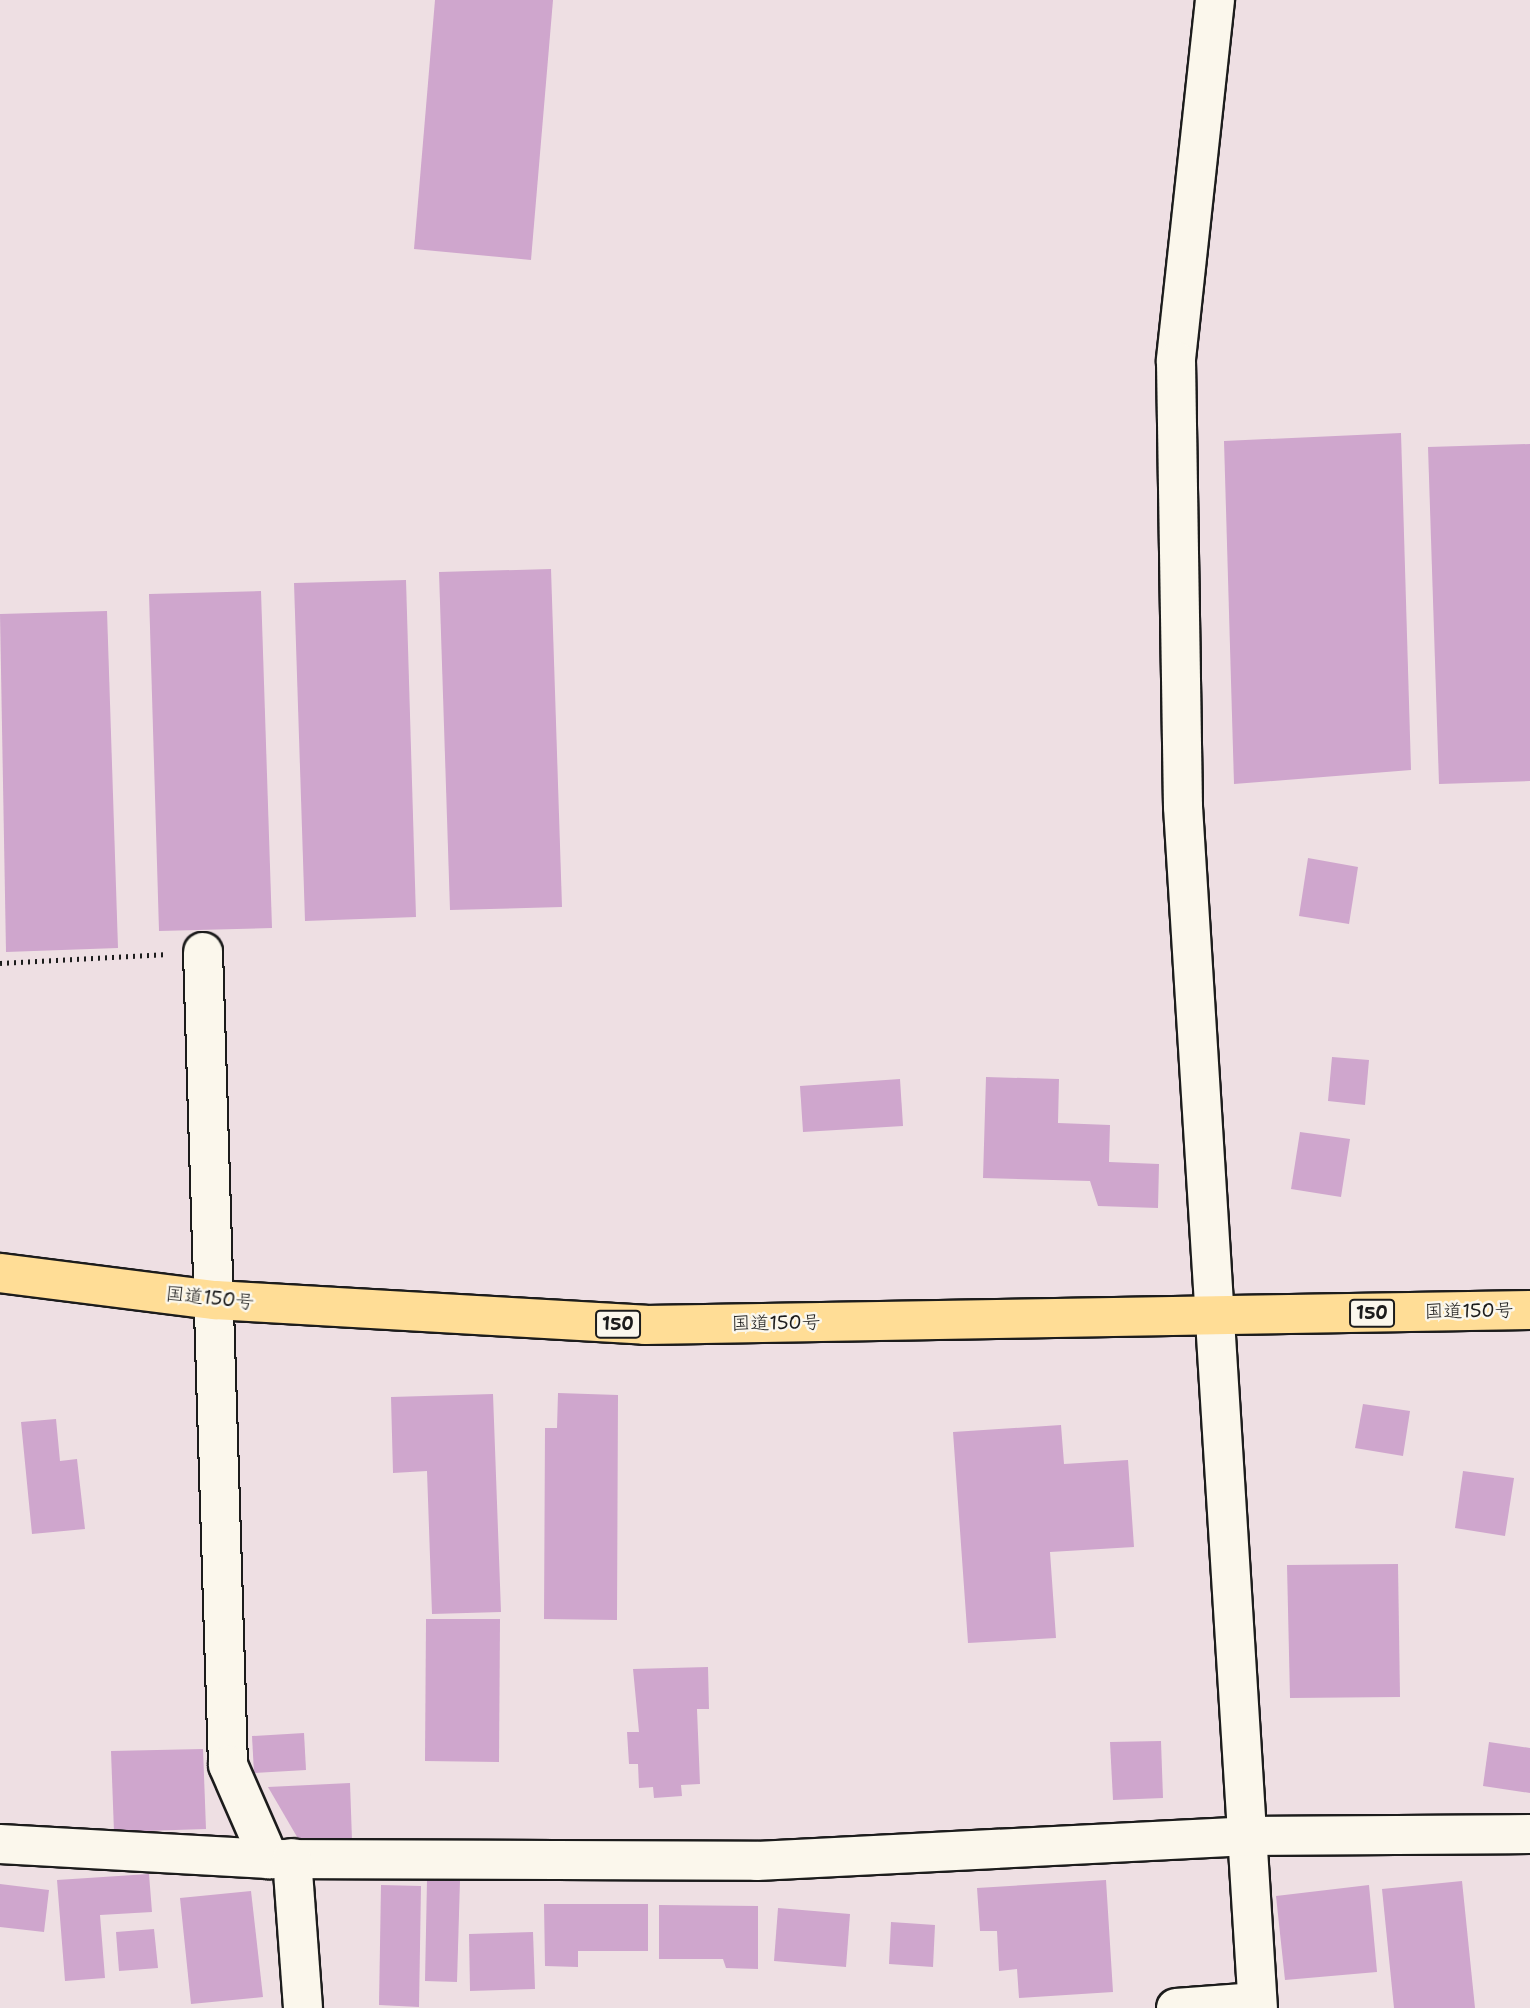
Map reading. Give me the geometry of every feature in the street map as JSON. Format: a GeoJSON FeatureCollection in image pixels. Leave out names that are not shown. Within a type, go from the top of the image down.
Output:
{"type":"FeatureCollection","features":[{"type":"Feature","properties":{"kind":"highway","name":"国道150号"},"geometry":{"type":"LineString","coordinates":[[8,1282],[215,1300],[645,1325],[1530,1310]]}},
{"type":"Feature","properties":{"kind":"street"},"geometry":{"type":"LineString","coordinates":[[1176,2008],[1257,2005],[1243,1836],[1183,807],[1176,361],[1215,0]]}},
{"type":"Feature","properties":{"kind":"street"},"geometry":{"type":"LineString","coordinates":[[203,952],[228,1765],[281,1858],[303,2008]]}},
{"type":"Feature","properties":{"kind":"street"},"geometry":{"type":"LineString","coordinates":[[0,1844],[281,1858],[757,1861],[1243,1836],[1530,1834]]}},
{"type":"Feature","properties":{"kind":"path"},"geometry":{"type":"LineString","coordinates":[[0,963],[203,952]]}},
{"type":"Feature","properties":{"kind":"building"},"geometry":{"type":"Polygon","coordinates":[[[435,0],[553,0],[531,260],[414,249],[435,0]]]}},
{"type":"Feature","properties":{"kind":"building"},"geometry":{"type":"Polygon","coordinates":[[[1401,433],[1411,770],[1234,784],[1224,441],[1401,433]]]}},
{"type":"Feature","properties":{"kind":"building"},"geometry":{"type":"Polygon","coordinates":[[[1530,444],[1530,781],[1439,784],[1428,447],[1530,444]]]}},
{"type":"Feature","properties":{"kind":"building"},"geometry":{"type":"Polygon","coordinates":[[[551,569],[562,907],[450,910],[439,572],[551,569]]]}},
{"type":"Feature","properties":{"kind":"building"},"geometry":{"type":"Polygon","coordinates":[[[406,580],[416,917],[305,921],[294,583],[406,580]]]}},
{"type":"Feature","properties":{"kind":"building"},"geometry":{"type":"Polygon","coordinates":[[[261,591],[272,928],[159,931],[149,594],[261,591]]]}},
{"type":"Feature","properties":{"kind":"building"},"geometry":{"type":"Polygon","coordinates":[[[107,611],[118,948],[6,952],[0,614],[107,611]]]}},
{"type":"Feature","properties":{"kind":"building"},"geometry":{"type":"Polygon","coordinates":[[[1308,858],[1358,867],[1349,924],[1299,916],[1308,858]]]}},
{"type":"Feature","properties":{"kind":"building"},"geometry":{"type":"Polygon","coordinates":[[[1332,1057],[1369,1060],[1365,1105],[1328,1101],[1332,1057]]]}},
{"type":"Feature","properties":{"kind":"building"},"geometry":{"type":"Polygon","coordinates":[[[986,1077],[1059,1079],[1058,1123],[1110,1125],[1109,1162],[1159,1164],[1158,1208],[1098,1206],[1090,1181],[983,1178],[986,1077]]]}},
{"type":"Feature","properties":{"kind":"building"},"geometry":{"type":"Polygon","coordinates":[[[900,1079],[903,1126],[803,1132],[800,1086],[900,1079]]]}},
{"type":"Feature","properties":{"kind":"building"},"geometry":{"type":"Polygon","coordinates":[[[1300,1132],[1350,1139],[1341,1197],[1291,1189],[1300,1132]]]}},
{"type":"Feature","properties":{"kind":"building"},"geometry":{"type":"Polygon","coordinates":[[[558,1393],[618,1395],[617,1620],[544,1619],[545,1428],[557,1428],[558,1393]]]}},
{"type":"Feature","properties":{"kind":"building"},"geometry":{"type":"Polygon","coordinates":[[[493,1394],[501,1612],[432,1614],[427,1471],[393,1473],[391,1397],[493,1394]]]}},
{"type":"Feature","properties":{"kind":"building"},"geometry":{"type":"Polygon","coordinates":[[[1363,1404],[1410,1411],[1403,1456],[1355,1448],[1363,1404]]]}},
{"type":"Feature","properties":{"kind":"building"},"geometry":{"type":"Polygon","coordinates":[[[56,1419],[60,1461],[77,1459],[85,1529],[32,1534],[21,1422],[56,1419]]]}},
{"type":"Feature","properties":{"kind":"building"},"geometry":{"type":"Polygon","coordinates":[[[1061,1425],[1064,1464],[1128,1460],[1134,1547],[1050,1552],[1056,1638],[968,1643],[953,1432],[1061,1425]]]}},
{"type":"Feature","properties":{"kind":"building"},"geometry":{"type":"Polygon","coordinates":[[[1463,1471],[1514,1478],[1505,1536],[1455,1528],[1463,1471]]]}},
{"type":"Feature","properties":{"kind":"building"},"geometry":{"type":"Polygon","coordinates":[[[1398,1564],[1400,1697],[1290,1698],[1287,1565],[1398,1564]]]}},
{"type":"Feature","properties":{"kind":"building"},"geometry":{"type":"Polygon","coordinates":[[[426,1619],[500,1619],[499,1762],[425,1761],[426,1619]]]}},
{"type":"Feature","properties":{"kind":"building"},"geometry":{"type":"Polygon","coordinates":[[[708,1667],[709,1709],[697,1709],[700,1784],[681,1785],[682,1796],[654,1798],[653,1787],[639,1788],[638,1764],[629,1764],[627,1732],[639,1732],[633,1669],[708,1667]]]}},
{"type":"Feature","properties":{"kind":"building"},"geometry":{"type":"Polygon","coordinates":[[[304,1733],[306,1770],[254,1773],[252,1736],[304,1733]]]}},
{"type":"Feature","properties":{"kind":"building"},"geometry":{"type":"Polygon","coordinates":[[[1161,1741],[1163,1798],[1113,1800],[1110,1742],[1161,1741]]]}},
{"type":"Feature","properties":{"kind":"building"},"geometry":{"type":"Polygon","coordinates":[[[1489,1742],[1530,1748],[1530,1793],[1483,1786],[1489,1742]]]}},
{"type":"Feature","properties":{"kind":"building"},"geometry":{"type":"Polygon","coordinates":[[[203,1749],[206,1829],[114,1832],[111,1751],[203,1749]]]}},
{"type":"Feature","properties":{"kind":"building"},"geometry":{"type":"Polygon","coordinates":[[[350,1783],[352,1840],[300,1842],[268,1787],[350,1783]]]}},
{"type":"Feature","properties":{"kind":"building"},"geometry":{"type":"Polygon","coordinates":[[[149,1874],[152,1912],[100,1915],[105,1978],[65,1981],[57,1880],[149,1874]]]}},
{"type":"Feature","properties":{"kind":"building"},"geometry":{"type":"Polygon","coordinates":[[[427,1880],[460,1880],[457,1982],[425,1981],[427,1880]]]}},
{"type":"Feature","properties":{"kind":"building"},"geometry":{"type":"Polygon","coordinates":[[[1106,1880],[1113,1992],[1019,1998],[1017,1969],[999,1971],[997,1931],[980,1931],[977,1888],[1106,1880]]]}},
{"type":"Feature","properties":{"kind":"building"},"geometry":{"type":"Polygon","coordinates":[[[1462,1881],[1475,2008],[1394,2008],[1382,1889],[1462,1881]]]}},
{"type":"Feature","properties":{"kind":"building"},"geometry":{"type":"Polygon","coordinates":[[[0,1884],[49,1890],[44,1932],[0,1927],[0,1884]]]}},
{"type":"Feature","properties":{"kind":"building"},"geometry":{"type":"Polygon","coordinates":[[[381,1885],[421,1886],[419,2007],[379,2005],[381,1885]]]}},
{"type":"Feature","properties":{"kind":"building"},"geometry":{"type":"Polygon","coordinates":[[[1369,1885],[1377,1972],[1285,1980],[1276,1896],[1369,1885]]]}},
{"type":"Feature","properties":{"kind":"building"},"geometry":{"type":"Polygon","coordinates":[[[251,1891],[263,1997],[191,2004],[180,1898],[251,1891]]]}},
{"type":"Feature","properties":{"kind":"building"},"geometry":{"type":"Polygon","coordinates":[[[544,1904],[648,1904],[648,1951],[578,1951],[578,1967],[545,1966],[544,1904]]]}},
{"type":"Feature","properties":{"kind":"building"},"geometry":{"type":"Polygon","coordinates":[[[659,1905],[758,1906],[758,1969],[726,1968],[723,1959],[659,1959],[659,1905]]]}},
{"type":"Feature","properties":{"kind":"building"},"geometry":{"type":"Polygon","coordinates":[[[778,1908],[850,1914],[846,1967],[774,1961],[778,1908]]]}},
{"type":"Feature","properties":{"kind":"building"},"geometry":{"type":"Polygon","coordinates":[[[891,1922],[935,1925],[933,1967],[889,1964],[891,1922]]]}},
{"type":"Feature","properties":{"kind":"building"},"geometry":{"type":"Polygon","coordinates":[[[154,1929],[158,1968],[119,1971],[116,1932],[154,1929]]]}},
{"type":"Feature","properties":{"kind":"building"},"geometry":{"type":"Polygon","coordinates":[[[533,1932],[535,1989],[470,1991],[469,1934],[533,1932]]]}}]}
